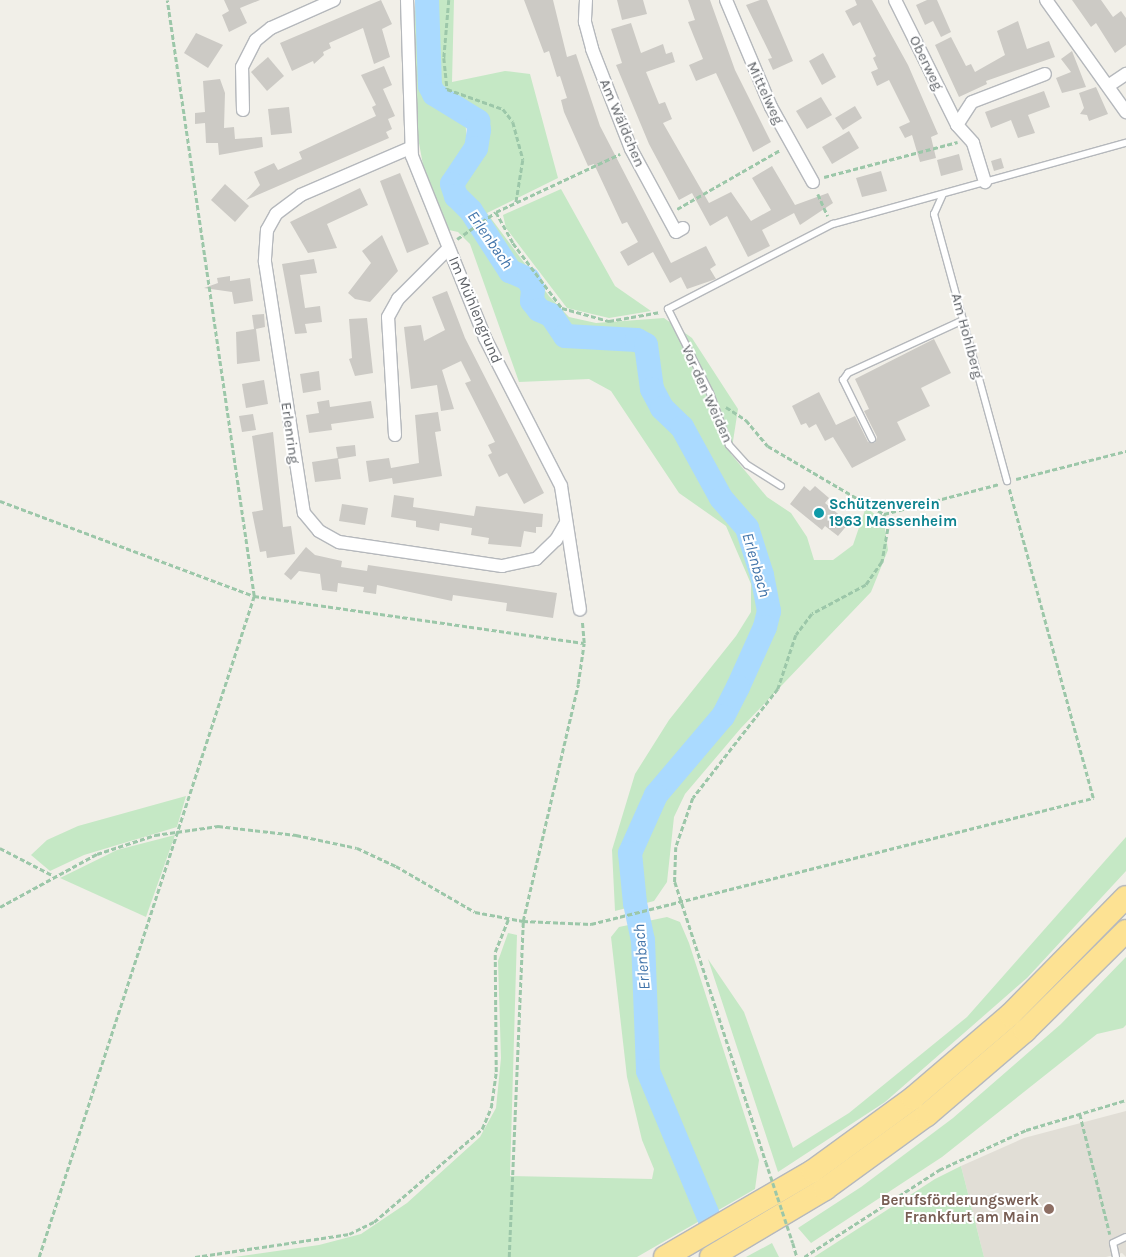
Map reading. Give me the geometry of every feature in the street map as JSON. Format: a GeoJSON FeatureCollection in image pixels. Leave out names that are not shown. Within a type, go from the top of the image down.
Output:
{"type":"FeatureCollection","features":[{"type":"Feature","properties":{"kind":"highway"},"geometry":{"type":"LineString","coordinates":[[719,1242],[920,1093],[1064,965],[1126,898]]}},
{"type":"Feature","properties":{"kind":"highway"},"geometry":{"type":"LineString","coordinates":[[665,1257],[719,1242],[825,1189],[927,1115],[1025,1031],[1126,931]]}},
{"type":"Feature","properties":{"kind":"street"},"geometry":{"type":"LineString","coordinates":[[243,110],[242,67],[256,40],[271,28],[334,0]]}},
{"type":"Feature","properties":{"kind":"street","name":"Im Mühlengrund"},"geometry":{"type":"LineString","coordinates":[[407,0],[410,148],[448,249],[489,346],[557,476],[580,610]]}},
{"type":"Feature","properties":{"kind":"street","name":"Am Wäldchen"},"geometry":{"type":"LineString","coordinates":[[586,0],[585,22],[592,49],[631,149],[676,232],[683,228]]}},
{"type":"Feature","properties":{"kind":"street","name":"Mittelweg"},"geometry":{"type":"LineString","coordinates":[[726,0],[749,61],[790,144],[813,182]]}},
{"type":"Feature","properties":{"kind":"street","name":"Oberweg"},"geometry":{"type":"LineString","coordinates":[[894,0],[957,126],[969,140],[985,182]]}},
{"type":"Feature","properties":{"kind":"street"},"geometry":{"type":"LineString","coordinates":[[1046,0],[1126,112]]}},
{"type":"Feature","properties":{"kind":"street"},"geometry":{"type":"LineString","coordinates":[[957,126],[972,102],[1045,74]]}},
{"type":"Feature","properties":{"kind":"street"},"geometry":{"type":"LineString","coordinates":[[1108,86],[1126,74]]}},
{"type":"Feature","properties":{"kind":"street","name":"Erlenring"},"geometry":{"type":"LineString","coordinates":[[410,148],[301,195],[276,214],[267,230],[265,262],[304,513],[318,530],[339,542],[502,566],[536,559],[556,540],[566,523]]}},
{"type":"Feature","properties":{"kind":"street"},"geometry":{"type":"LineString","coordinates":[[395,435],[396,413],[386,332],[388,317],[398,299],[448,249]]}},
{"type":"Feature","properties":{"kind":"lane"},"geometry":{"type":"LineString","coordinates":[[668,309],[833,224],[1126,143]]}},
{"type":"Feature","properties":{"kind":"lane","name":"Am Hohlberg"},"geometry":{"type":"LineString","coordinates":[[944,193],[934,214],[1007,481]]}},
{"type":"Feature","properties":{"kind":"lane","name":"Vor den Weiden"},"geometry":{"type":"LineString","coordinates":[[668,309],[710,393],[737,456],[781,486]]}},
{"type":"Feature","properties":{"kind":"lane"},"geometry":{"type":"LineString","coordinates":[[872,439],[843,380],[848,373],[963,320]]}},
{"type":"Feature","properties":{"kind":"lane"},"geometry":{"type":"LineString","coordinates":[[1116,1257],[1113,1243],[1126,1237]]}},
{"type":"Feature","properties":{"kind":"path"},"geometry":{"type":"LineString","coordinates":[[39,1257],[180,832],[254,596],[167,0]]}},
{"type":"Feature","properties":{"kind":"path"},"geometry":{"type":"LineString","coordinates":[[449,0],[444,58],[447,89],[503,109],[513,122],[523,160],[516,202]]}},
{"type":"Feature","properties":{"kind":"path"},"geometry":{"type":"LineString","coordinates":[[833,224],[813,182],[969,140]]}},
{"type":"Feature","properties":{"kind":"path"},"geometry":{"type":"LineString","coordinates":[[667,215],[790,144]]}},
{"type":"Feature","properties":{"kind":"path"},"geometry":{"type":"LineString","coordinates":[[460,237],[496,212],[631,149]]}},
{"type":"Feature","properties":{"kind":"path"},"geometry":{"type":"LineString","coordinates":[[496,212],[513,244],[562,308],[609,321],[668,309]]}},
{"type":"Feature","properties":{"kind":"path"},"geometry":{"type":"LineString","coordinates":[[710,393],[746,420],[768,446],[884,514],[888,529],[882,562],[866,585],[808,619],[796,635],[778,689],[694,798],[676,847],[675,882],[797,1257]]}},
{"type":"Feature","properties":{"kind":"path"},"geometry":{"type":"LineString","coordinates":[[1121,453],[1126,451]]}},
{"type":"Feature","properties":{"kind":"path"},"geometry":{"type":"LineString","coordinates":[[0,907],[52,875],[119,846],[180,832],[218,826],[296,835],[356,848],[396,866],[475,912],[523,921],[584,924],[613,920],[666,907],[1093,798],[1007,481]]}},
{"type":"Feature","properties":{"kind":"path"},"geometry":{"type":"LineString","coordinates":[[0,501],[254,596],[584,643]]}},
{"type":"Feature","properties":{"kind":"path"},"geometry":{"type":"LineString","coordinates":[[509,1257],[523,921],[578,684],[584,643],[580,610]]}},
{"type":"Feature","properties":{"kind":"path"},"geometry":{"type":"LineString","coordinates":[[0,848],[52,875]]}},
{"type":"Feature","properties":{"kind":"path"},"geometry":{"type":"LineString","coordinates":[[195,1257],[349,1234],[374,1222],[482,1129],[491,1108],[496,1072],[495,952],[509,918]]}},
{"type":"Feature","properties":{"kind":"path"},"geometry":{"type":"LineString","coordinates":[[804,1257],[939,1170],[1026,1130],[1126,1100]]}},
{"type":"Feature","properties":{"kind":"path"},"geometry":{"type":"LineString","coordinates":[[1080,1114],[1113,1243]]}},
{"type":"Feature","properties":{"kind":"shaded area","name":"Berufsförderungswerk Frankfurt am Main"},"geometry":{"type":"Polygon","coordinates":[[[1126,1111],[1126,1257],[1122,1253],[1106,1257],[984,1257],[961,1166],[1024,1138],[1126,1111]]]}},
{"type":"Feature","properties":{"kind":"green space"},"geometry":{"type":"Polygon","coordinates":[[[415,0],[424,0],[424,80],[429,92],[465,118],[467,142],[446,174],[462,194],[463,175],[480,154],[483,120],[472,108],[439,90],[434,77],[435,0],[454,0],[452,82],[505,71],[530,74],[558,178],[487,213],[549,296],[569,317],[596,323],[664,318],[692,338],[738,409],[731,454],[767,497],[791,513],[807,537],[814,560],[833,560],[853,545],[866,507],[884,522],[888,550],[871,592],[741,728],[685,794],[674,817],[667,882],[654,901],[615,911],[612,850],[635,774],[669,720],[736,636],[751,612],[751,584],[726,526],[679,493],[611,391],[589,379],[519,382],[470,244],[458,232],[449,230],[423,165],[415,121],[415,0]]]}},
{"type":"Feature","properties":{"kind":"green space"},"geometry":{"type":"Polygon","coordinates":[[[561,189],[615,286],[651,311],[609,318],[567,308],[506,228],[503,215],[561,189]]]}},
{"type":"Feature","properties":{"kind":"green space"},"geometry":{"type":"Polygon","coordinates":[[[186,796],[177,827],[84,855],[50,871],[31,855],[47,840],[78,826],[186,796]]]}},
{"type":"Feature","properties":{"kind":"green space"},"geometry":{"type":"Polygon","coordinates":[[[175,835],[146,917],[60,878],[117,850],[175,835]]]}},
{"type":"Feature","properties":{"kind":"green space"},"geometry":{"type":"Polygon","coordinates":[[[1126,837],[1126,871],[1027,978],[885,1102],[778,1172],[708,959],[744,1012],[793,1148],[849,1113],[967,1017],[1126,837]]]}},
{"type":"Feature","properties":{"kind":"green space"},"geometry":{"type":"Polygon","coordinates":[[[667,917],[680,922],[689,943],[759,1160],[755,1189],[637,1257],[234,1257],[319,1245],[361,1234],[407,1203],[480,1137],[496,1108],[501,1058],[498,961],[508,933],[517,935],[510,1176],[652,1179],[654,1169],[642,1140],[627,1077],[611,937],[619,927],[667,917]]]}},
{"type":"Feature","properties":{"kind":"green space"},"geometry":{"type":"Polygon","coordinates":[[[1126,957],[1126,1025],[1123,1028],[1097,1034],[942,1157],[811,1243],[798,1228],[861,1187],[953,1118],[1061,1024],[1126,957]]]}},
{"type":"Feature","properties":{"kind":"green space"},"geometry":{"type":"Polygon","coordinates":[[[961,1166],[984,1257],[814,1257],[935,1179],[961,1166]]]}},
{"type":"Feature","properties":{"kind":"green space"},"geometry":{"type":"Polygon","coordinates":[[[772,1243],[779,1257],[746,1257],[772,1243]]]}},
{"type":"Feature","properties":{"kind":"building"},"geometry":{"type":"Polygon","coordinates":[[[224,0],[260,0],[240,8],[247,23],[229,32],[222,15],[229,11],[224,0]]]}},
{"type":"Feature","properties":{"kind":"building"},"geometry":{"type":"Polygon","coordinates":[[[381,0],[392,24],[382,29],[390,57],[374,64],[363,28],[329,43],[331,48],[323,52],[324,55],[314,64],[313,61],[292,71],[280,43],[381,0]]]}},
{"type":"Feature","properties":{"kind":"building"},"geometry":{"type":"Polygon","coordinates":[[[524,0],[553,0],[567,57],[576,54],[600,126],[671,263],[706,246],[716,265],[710,269],[716,279],[687,289],[681,277],[670,283],[653,252],[628,266],[620,252],[638,242],[627,222],[622,224],[594,164],[588,166],[564,112],[561,100],[567,98],[560,76],[557,77],[549,51],[544,53],[524,0]]]}},
{"type":"Feature","properties":{"kind":"building"},"geometry":{"type":"Polygon","coordinates":[[[617,0],[643,0],[647,14],[622,20],[617,0]]]}},
{"type":"Feature","properties":{"kind":"building"},"geometry":{"type":"Polygon","coordinates":[[[688,0],[710,0],[735,70],[771,142],[753,152],[716,73],[696,81],[689,65],[703,59],[688,22],[695,20],[688,0]]]}},
{"type":"Feature","properties":{"kind":"building"},"geometry":{"type":"Polygon","coordinates":[[[760,0],[767,0],[793,61],[773,70],[768,59],[772,58],[746,5],[760,0]]]}},
{"type":"Feature","properties":{"kind":"building"},"geometry":{"type":"Polygon","coordinates":[[[855,0],[872,0],[908,65],[938,134],[931,137],[936,158],[920,162],[912,135],[905,138],[899,127],[910,122],[889,80],[877,86],[871,72],[878,69],[873,58],[876,56],[860,22],[853,26],[845,11],[857,5],[855,0]]]}},
{"type":"Feature","properties":{"kind":"building"},"geometry":{"type":"Polygon","coordinates":[[[927,0],[937,0],[951,32],[941,37],[933,21],[925,25],[916,5],[927,0]]]}},
{"type":"Feature","properties":{"kind":"building"},"geometry":{"type":"Polygon","coordinates":[[[1072,0],[1101,0],[1113,17],[1121,11],[1126,18],[1126,45],[1115,53],[1096,23],[1091,27],[1072,0]]]}},
{"type":"Feature","properties":{"kind":"building"},"geometry":{"type":"Polygon","coordinates":[[[1018,21],[1027,49],[1049,41],[1055,57],[986,81],[987,84],[959,97],[935,45],[951,37],[966,66],[971,64],[975,72],[1005,55],[997,31],[1018,21]]]}},
{"type":"Feature","properties":{"kind":"building"},"geometry":{"type":"Polygon","coordinates":[[[631,23],[641,53],[663,44],[666,54],[672,52],[675,62],[646,72],[659,104],[665,102],[672,119],[663,123],[709,203],[731,192],[751,221],[771,210],[752,178],[772,166],[795,205],[828,193],[833,203],[800,225],[794,213],[762,230],[770,246],[748,257],[727,216],[710,226],[692,193],[679,200],[649,144],[616,65],[622,63],[611,29],[631,23]]]}},
{"type":"Feature","properties":{"kind":"building"},"geometry":{"type":"Polygon","coordinates":[[[196,33],[223,45],[208,68],[184,53],[196,33]]]}},
{"type":"Feature","properties":{"kind":"building"},"geometry":{"type":"Polygon","coordinates":[[[1072,51],[1086,87],[1062,93],[1056,78],[1071,72],[1061,59],[1072,51]]]}},
{"type":"Feature","properties":{"kind":"building"},"geometry":{"type":"Polygon","coordinates":[[[823,53],[836,77],[822,85],[809,61],[823,53]]]}},
{"type":"Feature","properties":{"kind":"building"},"geometry":{"type":"Polygon","coordinates":[[[268,57],[284,76],[267,91],[251,72],[268,57]]]}},
{"type":"Feature","properties":{"kind":"building"},"geometry":{"type":"Polygon","coordinates":[[[384,66],[392,85],[383,89],[395,116],[388,119],[392,129],[386,132],[389,138],[246,200],[260,185],[254,172],[274,163],[278,170],[302,159],[299,152],[376,116],[372,107],[376,105],[361,75],[384,66]]]}},
{"type":"Feature","properties":{"kind":"building"},"geometry":{"type":"Polygon","coordinates":[[[220,79],[225,93],[224,128],[234,127],[235,139],[262,137],[263,147],[219,155],[218,143],[206,143],[205,123],[195,124],[195,113],[205,112],[203,81],[220,79]]]}},
{"type":"Feature","properties":{"kind":"building"},"geometry":{"type":"Polygon","coordinates":[[[1096,87],[1108,114],[1089,121],[1087,115],[1080,114],[1084,108],[1079,93],[1096,87]]]}},
{"type":"Feature","properties":{"kind":"building"},"geometry":{"type":"Polygon","coordinates":[[[1044,91],[1050,107],[1028,115],[1035,133],[1018,138],[1011,120],[991,128],[985,112],[1044,91]]]}},
{"type":"Feature","properties":{"kind":"building"},"geometry":{"type":"Polygon","coordinates":[[[821,97],[832,115],[807,129],[796,111],[821,97]]]}},
{"type":"Feature","properties":{"kind":"building"},"geometry":{"type":"Polygon","coordinates":[[[855,106],[862,118],[843,130],[835,118],[855,106]]]}},
{"type":"Feature","properties":{"kind":"building"},"geometry":{"type":"Polygon","coordinates":[[[289,107],[292,133],[271,135],[268,109],[289,107]]]}},
{"type":"Feature","properties":{"kind":"building"},"geometry":{"type":"Polygon","coordinates":[[[849,131],[859,148],[832,164],[822,147],[849,131]]]}},
{"type":"Feature","properties":{"kind":"building"},"geometry":{"type":"Polygon","coordinates":[[[959,154],[963,170],[941,176],[937,160],[959,154]]]}},
{"type":"Feature","properties":{"kind":"building"},"geometry":{"type":"Polygon","coordinates":[[[1001,158],[1004,168],[994,171],[991,161],[1001,158]]]}},
{"type":"Feature","properties":{"kind":"building"},"geometry":{"type":"Polygon","coordinates":[[[881,171],[887,191],[862,197],[856,178],[881,171]]]}},
{"type":"Feature","properties":{"kind":"building"},"geometry":{"type":"Polygon","coordinates":[[[400,173],[429,244],[407,253],[380,181],[400,173]]]}},
{"type":"Feature","properties":{"kind":"building"},"geometry":{"type":"Polygon","coordinates":[[[225,184],[249,206],[235,222],[211,200],[225,184]]]}},
{"type":"Feature","properties":{"kind":"building"},"geometry":{"type":"Polygon","coordinates":[[[360,188],[368,205],[327,224],[337,248],[308,253],[290,222],[360,188]]]}},
{"type":"Feature","properties":{"kind":"building"},"geometry":{"type":"Polygon","coordinates":[[[382,235],[398,271],[370,302],[355,299],[348,293],[371,263],[362,251],[382,235]]]}},
{"type":"Feature","properties":{"kind":"building"},"geometry":{"type":"Polygon","coordinates":[[[314,259],[317,273],[300,275],[305,308],[320,306],[322,322],[305,324],[307,333],[295,334],[282,264],[314,259]]]}},
{"type":"Feature","properties":{"kind":"building"},"geometry":{"type":"Polygon","coordinates":[[[230,276],[230,281],[250,278],[253,301],[234,304],[232,292],[204,288],[218,283],[217,278],[230,276]]]}},
{"type":"Feature","properties":{"kind":"building"},"geometry":{"type":"Polygon","coordinates":[[[447,291],[465,338],[544,493],[524,504],[507,473],[499,477],[488,455],[492,453],[488,445],[495,442],[465,383],[471,381],[461,361],[442,370],[454,409],[441,411],[437,385],[411,389],[404,327],[421,325],[424,341],[445,330],[432,297],[447,291]]]}},
{"type":"Feature","properties":{"kind":"building"},"geometry":{"type":"Polygon","coordinates":[[[264,314],[265,327],[256,329],[260,361],[237,364],[236,332],[254,329],[252,315],[264,314]]]}},
{"type":"Feature","properties":{"kind":"building"},"geometry":{"type":"Polygon","coordinates":[[[367,318],[373,373],[355,376],[349,359],[352,358],[349,319],[367,318]]]}},
{"type":"Feature","properties":{"kind":"building"},"geometry":{"type":"Polygon","coordinates":[[[934,339],[951,373],[921,388],[930,406],[897,422],[906,440],[852,468],[833,437],[825,441],[816,424],[809,428],[806,423],[801,425],[792,406],[819,392],[836,425],[855,416],[868,442],[875,443],[877,437],[864,411],[869,409],[855,379],[934,339]]]}},
{"type":"Feature","properties":{"kind":"building"},"geometry":{"type":"Polygon","coordinates":[[[319,371],[321,390],[303,393],[300,374],[319,371]]]}},
{"type":"Feature","properties":{"kind":"building"},"geometry":{"type":"Polygon","coordinates":[[[264,380],[268,404],[246,408],[242,384],[264,380]]]}},
{"type":"Feature","properties":{"kind":"building"},"geometry":{"type":"Polygon","coordinates":[[[329,400],[330,407],[371,401],[374,418],[331,424],[332,430],[309,433],[306,415],[319,413],[317,402],[329,400]]]}},
{"type":"Feature","properties":{"kind":"building"},"geometry":{"type":"Polygon","coordinates":[[[438,412],[441,431],[435,432],[442,476],[393,484],[392,478],[369,482],[366,461],[389,458],[391,468],[419,463],[415,415],[438,412]]]}},
{"type":"Feature","properties":{"kind":"building"},"geometry":{"type":"Polygon","coordinates":[[[253,414],[256,430],[242,432],[239,416],[253,414]]]}},
{"type":"Feature","properties":{"kind":"building"},"geometry":{"type":"Polygon","coordinates":[[[273,432],[283,527],[291,526],[295,554],[267,558],[266,551],[260,552],[252,512],[263,510],[252,436],[273,432]]]}},
{"type":"Feature","properties":{"kind":"building"},"geometry":{"type":"Polygon","coordinates":[[[355,445],[356,456],[338,459],[336,447],[355,445]]]}},
{"type":"Feature","properties":{"kind":"building"},"geometry":{"type":"Polygon","coordinates":[[[338,458],[341,479],[315,482],[312,462],[338,458]]]}},
{"type":"Feature","properties":{"kind":"building","name":"Schützenverein 1963 Massenheim"},"geometry":{"type":"Polygon","coordinates":[[[804,486],[810,491],[815,486],[829,498],[825,503],[849,523],[838,536],[825,526],[822,530],[790,504],[804,486]]]}},
{"type":"Feature","properties":{"kind":"building"},"geometry":{"type":"Polygon","coordinates":[[[394,495],[414,498],[413,507],[474,516],[476,506],[543,514],[542,527],[536,527],[536,533],[524,531],[521,547],[488,544],[489,538],[471,535],[472,528],[440,523],[439,531],[416,527],[416,521],[391,517],[394,495]]]}},
{"type":"Feature","properties":{"kind":"building"},"geometry":{"type":"Polygon","coordinates":[[[342,504],[368,508],[365,525],[339,521],[342,504]]]}},
{"type":"Feature","properties":{"kind":"building"},"geometry":{"type":"Polygon","coordinates":[[[306,547],[315,555],[342,561],[341,567],[367,571],[368,565],[557,593],[553,618],[506,611],[507,603],[453,595],[452,601],[377,585],[376,594],[363,592],[364,587],[338,583],[337,592],[322,590],[320,574],[299,571],[291,580],[284,574],[306,547]]]}},
{"type":"Feature","properties":{"kind":"waterway","name":"Erlenbach"},"geometry":{"type":"LineString","coordinates":[[427,0],[430,86],[434,94],[478,121],[479,130],[476,148],[452,184],[456,196],[471,211],[510,271],[528,279],[533,289],[532,301],[539,310],[551,315],[565,336],[637,340],[646,345],[652,389],[662,408],[682,427],[721,498],[747,528],[762,575],[769,611],[765,627],[738,687],[723,716],[656,795],[630,853],[635,903],[643,940],[648,1071],[722,1249]]}},
{"type":"Feature","properties":{"kind":"place","name":"Schützenverein 1963 Massenheim"},"geometry":{"type":"Point","coordinates":[819,513]}},
{"type":"Feature","properties":{"kind":"place","name":"Berufsförderungswerk Frankfurt am Main"},"geometry":{"type":"Point","coordinates":[1049,1209]}}]}
